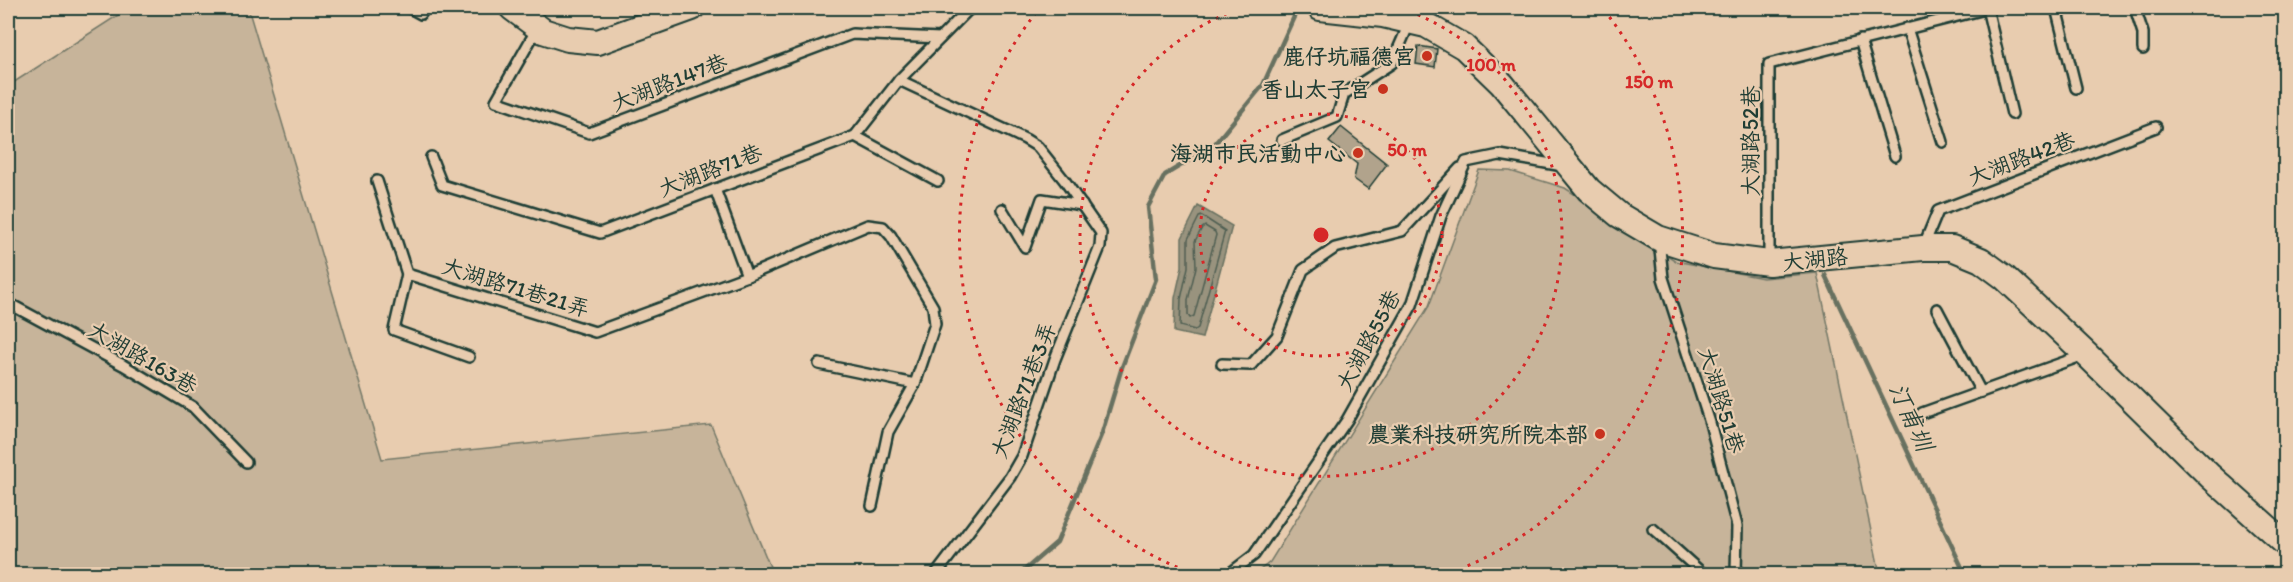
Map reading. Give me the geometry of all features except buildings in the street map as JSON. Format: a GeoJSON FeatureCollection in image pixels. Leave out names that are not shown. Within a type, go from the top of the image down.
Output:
{"type":"FeatureCollection","features":[{"type":"Feature","properties":{"kind":"street"},"geometry":{"type":"LineString","coordinates":[[512,8],[538,27],[568,39],[598,42],[692,8]]}},
{"type":"Feature","properties":{"kind":"street","name":"大湖路"},"geometry":{"type":"LineString","coordinates":[[1320,8],[1383,15],[1426,25],[1464,47],[1502,84],[1589,190],[1619,214],[1658,238],[1714,256],[1769,263],[1923,248],[1952,248],[1981,260],[2004,277],[2210,476],[2286,544]]}},
{"type":"Feature","properties":{"kind":"lane"},"geometry":{"type":"LineString","coordinates":[[410,8],[421,14],[424,8]]}},
{"type":"Feature","properties":{"kind":"lane"},"geometry":{"type":"LineString","coordinates":[[938,181],[855,136],[899,80],[970,8]]}},
{"type":"Feature","properties":{"kind":"lane"},"geometry":{"type":"LineString","coordinates":[[1988,8],[2012,114]]}},
{"type":"Feature","properties":{"kind":"lane","name":"大湖路52巷"},"geometry":{"type":"LineString","coordinates":[[1769,263],[1769,64],[1988,8]]}},
{"type":"Feature","properties":{"kind":"lane"},"geometry":{"type":"LineString","coordinates":[[2056,8],[2076,88]]}},
{"type":"Feature","properties":{"kind":"lane"},"geometry":{"type":"LineString","coordinates":[[2135,8],[2143,33],[2144,49]]}},
{"type":"Feature","properties":{"kind":"lane"},"geometry":{"type":"LineString","coordinates":[[1282,140],[1337,117],[1344,94],[1392,63],[1410,21]]}},
{"type":"Feature","properties":{"kind":"lane","name":"大湖路147巷"},"geometry":{"type":"LineString","coordinates":[[538,27],[495,101],[589,133],[852,34],[940,38]]}},
{"type":"Feature","properties":{"kind":"lane"},"geometry":{"type":"LineString","coordinates":[[1906,28],[1943,141]]}},
{"type":"Feature","properties":{"kind":"lane"},"geometry":{"type":"LineString","coordinates":[[1860,40],[1895,156]]}},
{"type":"Feature","properties":{"kind":"lane","name":"大湖路71巷3弄"},"geometry":{"type":"LineString","coordinates":[[899,80],[1032,143],[1045,156],[1101,233],[1100,247],[1055,359],[1022,456],[1010,477],[936,574]]}},
{"type":"Feature","properties":{"kind":"lane","name":"大湖路42巷"},"geometry":{"type":"LineString","coordinates":[[1923,248],[1938,211],[2156,127]]}},
{"type":"Feature","properties":{"kind":"lane","name":"大湖路71巷"},"geometry":{"type":"LineString","coordinates":[[431,157],[442,185],[600,233],[855,136]]}},
{"type":"Feature","properties":{"kind":"lane"},"geometry":{"type":"LineString","coordinates":[[1222,364],[1251,365],[1277,336],[1303,270],[1335,248],[1402,231],[1466,162],[1500,155],[1571,168]]}},
{"type":"Feature","properties":{"kind":"lane","name":"大湖路55巷"},"geometry":{"type":"LineString","coordinates":[[1229,574],[1254,555],[1347,420],[1412,305],[1441,216],[1466,162]]}},
{"type":"Feature","properties":{"kind":"lane","name":"大湖路71巷21弄"},"geometry":{"type":"LineString","coordinates":[[377,181],[408,274],[394,330],[469,357]]}},
{"type":"Feature","properties":{"kind":"lane"},"geometry":{"type":"LineString","coordinates":[[715,189],[747,276]]}},
{"type":"Feature","properties":{"kind":"lane"},"geometry":{"type":"LineString","coordinates":[[1002,209],[1025,247],[1042,199],[1082,205]]}},
{"type":"Feature","properties":{"kind":"lane","name":"大湖路71巷21弄"},"geometry":{"type":"LineString","coordinates":[[408,274],[595,332],[747,276],[868,225],[882,227],[891,236],[933,307],[934,324],[915,384],[888,432],[872,506]]}},
{"type":"Feature","properties":{"kind":"lane","name":"大湖路51巷"},"geometry":{"type":"LineString","coordinates":[[1658,238],[1663,278],[1710,423],[1737,526],[1736,574]]}},
{"type":"Feature","properties":{"kind":"lane","name":"大湖路163巷"},"geometry":{"type":"LineString","coordinates":[[8,303],[123,365],[193,407],[246,462]]}},
{"type":"Feature","properties":{"kind":"lane"},"geometry":{"type":"LineString","coordinates":[[1937,309],[1981,392]]}},
{"type":"Feature","properties":{"kind":"lane"},"geometry":{"type":"LineString","coordinates":[[1922,412],[2086,354]]}},
{"type":"Feature","properties":{"kind":"lane"},"geometry":{"type":"LineString","coordinates":[[819,364],[915,384]]}},
{"type":"Feature","properties":{"kind":"lane"},"geometry":{"type":"LineString","coordinates":[[1653,529],[1703,574]]}},
{"type":"Feature","properties":{"kind":"shaded area"},"geometry":{"type":"Polygon","coordinates":[[[129,8],[248,8],[382,459],[711,425],[773,574],[8,574],[8,86],[129,8]]]}},
{"type":"Feature","properties":{"kind":"shaded area","name":"農業科技研究所院本部"},"geometry":{"type":"Polygon","coordinates":[[[1479,170],[1510,171],[1565,188],[1676,261],[1763,278],[1817,273],[1880,574],[1255,574],[1270,562],[1429,306],[1479,170]]]}},
{"type":"Feature","properties":{"kind":"water"},"geometry":{"type":"Polygon","coordinates":[[[1198,206],[1232,226],[1202,338],[1174,332],[1175,298],[1182,267],[1182,238],[1198,206]]]}},
{"type":"Feature","properties":{"kind":"waterway"},"geometry":{"type":"LineString","coordinates":[[1020,574],[1057,542],[1102,433],[1122,367],[1156,279],[1148,207],[1165,175],[1213,146],[1263,85],[1298,8]]}},
{"type":"Feature","properties":{"kind":"waterway","name":"汀甫圳"},"geometry":{"type":"LineString","coordinates":[[1825,275],[1965,574]]}},
{"type":"Feature","properties":{"kind":"place","name":"鹿仔坑福德宮"},"geometry":{"type":"Point","coordinates":[1427,56]}},
{"type":"Feature","properties":{"kind":"place","name":"香山太子宮"},"geometry":{"type":"Point","coordinates":[1383,89]}},
{"type":"Feature","properties":{"kind":"place","name":"海湖市民活動中心"},"geometry":{"type":"Point","coordinates":[1358,153]}},
{"type":"Feature","properties":{"kind":"place","name":"農業科技研究所院本部"},"geometry":{"type":"Point","coordinates":[1600,434]}}]}
